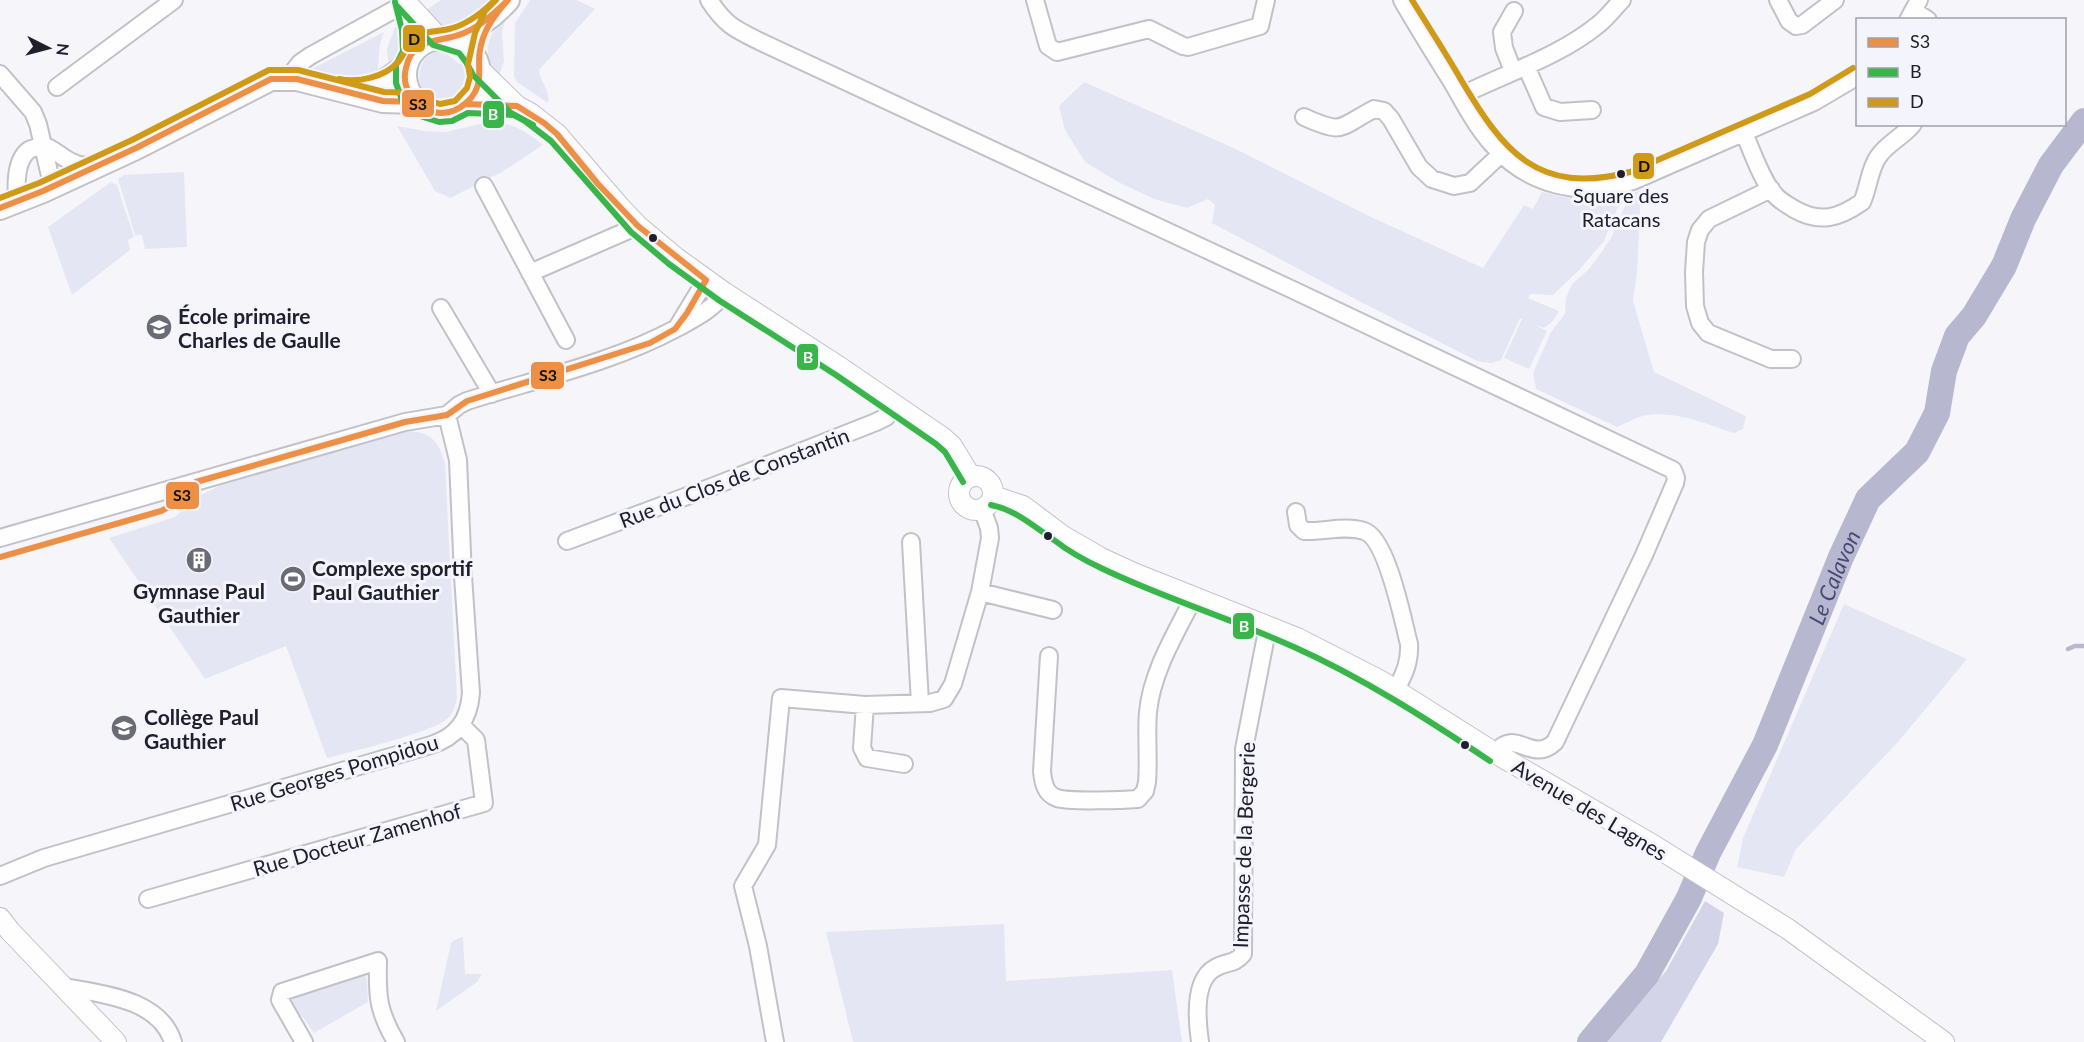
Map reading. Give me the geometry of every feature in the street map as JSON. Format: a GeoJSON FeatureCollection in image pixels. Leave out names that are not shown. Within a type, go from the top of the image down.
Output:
{"type":"FeatureCollection","features":[{"type":"Feature","properties":{"kind":"main road"},"geometry":{"type":"LineString","coordinates":[[342,89],[360,90],[376,87],[409,60],[424,42],[465,32],[500,8]]}},
{"type":"Feature","properties":{"kind":"main road"},"geometry":{"type":"LineString","coordinates":[[409,60],[405,82],[415,102],[423,108],[440,113],[458,109],[471,99],[478,85],[478,67],[484,36],[500,8]]}},
{"type":"Feature","properties":{"kind":"main road"},"geometry":{"type":"LineString","coordinates":[[444,38],[457,41],[470,50],[478,67]]}},
{"type":"Feature","properties":{"kind":"main road"},"geometry":{"type":"LineString","coordinates":[[8,197],[94,164],[271,80],[288,78],[342,89],[383,101],[415,102]]}},
{"type":"Feature","properties":{"kind":"street"},"geometry":{"type":"LineString","coordinates":[[57,87],[174,0]]}},
{"type":"Feature","properties":{"kind":"street"},"geometry":{"type":"LineString","coordinates":[[709,0],[721,19],[762,42],[1291,289],[1673,471],[1676,478],[1675,483],[1644,555],[1555,742],[1550,747],[1537,750],[1510,742],[1505,743],[1495,753]]}},
{"type":"Feature","properties":{"kind":"street"},"geometry":{"type":"LineString","coordinates":[[1035,0],[1048,45],[1057,52],[1149,29],[1188,47],[1260,26],[1266,0]]}},
{"type":"Feature","properties":{"kind":"street"},"geometry":{"type":"LineString","coordinates":[[1402,0],[1484,134],[1501,154],[1524,172],[1539,179],[1577,189],[1595,190],[1633,181],[1814,102],[1856,77]]}},
{"type":"Feature","properties":{"kind":"street"},"geometry":{"type":"LineString","coordinates":[[1460,96],[1577,39],[1601,23],[1622,0]]}},
{"type":"Feature","properties":{"kind":"street"},"geometry":{"type":"LineString","coordinates":[[1778,0],[1789,21],[1796,26],[1802,25],[1835,0]]}},
{"type":"Feature","properties":{"kind":"street"},"geometry":{"type":"LineString","coordinates":[[405,2],[444,38]]}},
{"type":"Feature","properties":{"kind":"street"},"geometry":{"type":"LineString","coordinates":[[288,78],[300,63],[310,56],[405,2]]}},
{"type":"Feature","properties":{"kind":"street"},"geometry":{"type":"LineString","coordinates":[[405,2],[411,29],[409,60]]}},
{"type":"Feature","properties":{"kind":"street"},"geometry":{"type":"LineString","coordinates":[[1514,11],[1502,32],[1504,48],[1545,107],[1560,112],[1592,110]]}},
{"type":"Feature","properties":{"kind":"street"},"geometry":{"type":"LineString","coordinates":[[478,67],[517,106],[530,112],[557,134],[598,184],[638,226],[675,257],[952,446],[971,477]]}},
{"type":"Feature","properties":{"kind":"street"},"geometry":{"type":"LineString","coordinates":[[0,74],[33,112],[43,145],[46,183]]}},
{"type":"Feature","properties":{"kind":"street"},"geometry":{"type":"LineString","coordinates":[[466,104],[517,106]]}},
{"type":"Feature","properties":{"kind":"street"},"geometry":{"type":"LineString","coordinates":[[1304,117],[1330,128],[1345,127],[1374,109],[1384,111],[1419,167],[1432,179],[1454,186],[1470,183],[1501,154]]}},
{"type":"Feature","properties":{"kind":"street"},"geometry":{"type":"LineString","coordinates":[[1744,133],[1775,195],[1785,204],[1810,217],[1821,219],[1832,217],[1862,202],[1879,155],[1911,126]]}},
{"type":"Feature","properties":{"kind":"street"},"geometry":{"type":"LineString","coordinates":[[8,197],[22,158],[30,150],[43,145],[66,161],[94,164]]}},
{"type":"Feature","properties":{"kind":"street"},"geometry":{"type":"LineString","coordinates":[[484,186],[566,339]]}},
{"type":"Feature","properties":{"kind":"street"},"geometry":{"type":"LineString","coordinates":[[1771,189],[1709,219],[1700,230],[1696,242],[1695,306],[1700,323],[1708,333],[1771,359],[1792,359]]}},
{"type":"Feature","properties":{"kind":"street"},"geometry":{"type":"LineString","coordinates":[[530,273],[638,226]]}},
{"type":"Feature","properties":{"kind":"street"},"geometry":{"type":"LineString","coordinates":[[675,329],[706,280]]}},
{"type":"Feature","properties":{"kind":"street"},"geometry":{"type":"LineString","coordinates":[[0,538],[405,422],[447,415],[459,405],[650,343],[711,309],[725,293]]}},
{"type":"Feature","properties":{"kind":"street"},"geometry":{"type":"LineString","coordinates":[[441,308],[492,394]]}},
{"type":"Feature","properties":{"kind":"street","name":"Rue du Clos de Constantin"},"geometry":{"type":"LineString","coordinates":[[567,541],[876,422],[886,417],[896,406]]}},
{"type":"Feature","properties":{"kind":"street","name":"Rue Georges Pompidou"},"geometry":{"type":"LineString","coordinates":[[2,877],[44,858],[442,741],[453,734],[470,708],[471,693],[458,460],[447,415]]}},
{"type":"Feature","properties":{"kind":"street"},"geometry":{"type":"LineString","coordinates":[[776,1042],[758,946],[743,886],[767,845],[781,698],[865,705],[930,703],[944,699],[953,684],[980,591],[990,538],[988,502],[991,484],[976,476],[962,484],[959,496],[965,506],[976,510],[988,502]]}},
{"type":"Feature","properties":{"kind":"street","name":"Avenue des Lagnes"},"geometry":{"type":"LineString","coordinates":[[988,502],[1023,506],[1063,536],[1101,558],[1341,659],[1396,690],[1495,753],[1736,896],[1834,961],[1944,1042]]}},
{"type":"Feature","properties":{"kind":"street"},"geometry":{"type":"LineString","coordinates":[[1296,512],[1298,525],[1304,531],[1349,529],[1366,531],[1376,540],[1388,565],[1409,644],[1410,657],[1407,668],[1396,690]]}},
{"type":"Feature","properties":{"kind":"street"},"geometry":{"type":"LineString","coordinates":[[911,542],[920,703]]}},
{"type":"Feature","properties":{"kind":"street"},"geometry":{"type":"LineString","coordinates":[[980,591],[1053,610]]}},
{"type":"Feature","properties":{"kind":"street"},"geometry":{"type":"LineString","coordinates":[[1049,656],[1043,784],[1048,792],[1058,799],[1124,801],[1138,799],[1147,782],[1148,711],[1153,685],[1194,597]]}},
{"type":"Feature","properties":{"kind":"street","name":"Impasse de la Bergerie"},"geometry":{"type":"LineString","coordinates":[[1200,1042],[1197,998],[1204,978],[1214,968],[1238,961],[1243,954],[1244,749],[1264,641],[1269,627]]}},
{"type":"Feature","properties":{"kind":"street"},"geometry":{"type":"LineString","coordinates":[[865,705],[862,748],[867,758],[904,764]]}},
{"type":"Feature","properties":{"kind":"street","name":"Rue Docteur Zamenhof"},"geometry":{"type":"LineString","coordinates":[[148,899],[484,803],[476,740],[461,725]]}},
{"type":"Feature","properties":{"kind":"street"},"geometry":{"type":"LineString","coordinates":[[3,924],[116,1042]]}},
{"type":"Feature","properties":{"kind":"street"},"geometry":{"type":"LineString","coordinates":[[304,1042],[280,1000],[282,992],[378,961],[378,1000],[385,1022],[396,1042]]}},
{"type":"Feature","properties":{"kind":"street"},"geometry":{"type":"LineString","coordinates":[[65,987],[122,999],[145,1009],[162,1023],[173,1042]]}},
{"type":"Feature","properties":{"kind":"shaded area"},"geometry":{"type":"Polygon","coordinates":[[[441,0],[493,0],[482,15],[452,27],[443,27],[423,12],[441,0]]]}},
{"type":"Feature","properties":{"kind":"shaded area"},"geometry":{"type":"Polygon","coordinates":[[[530,0],[577,0],[595,9],[539,70],[548,95],[548,103],[517,82],[514,76],[515,23],[530,0]]]}},
{"type":"Feature","properties":{"kind":"shaded area"},"geometry":{"type":"Polygon","coordinates":[[[507,14],[502,32],[504,61],[499,76],[489,60],[488,44],[495,29],[507,14]]]}},
{"type":"Feature","properties":{"kind":"shaded area"},"geometry":{"type":"Polygon","coordinates":[[[402,23],[403,48],[389,70],[387,49],[395,27],[402,23]]]}},
{"type":"Feature","properties":{"kind":"shaded area"},"geometry":{"type":"Polygon","coordinates":[[[384,32],[380,44],[377,79],[345,81],[310,70],[384,32]]]}},
{"type":"Feature","properties":{"kind":"shaded area"},"geometry":{"type":"Polygon","coordinates":[[[438,51],[444,51],[459,64],[464,64],[467,79],[463,89],[455,96],[434,97],[425,92],[420,83],[422,63],[438,51]]]}},
{"type":"Feature","properties":{"kind":"shaded area"},"geometry":{"type":"Polygon","coordinates":[[[1084,82],[1236,149],[1369,216],[1483,268],[1524,205],[1533,209],[1542,192],[1581,199],[1622,197],[1604,241],[1580,269],[1553,295],[1531,294],[1528,298],[1559,311],[1554,320],[1544,328],[1535,325],[1547,331],[1529,369],[1504,358],[1522,319],[1520,318],[1501,360],[1491,363],[1477,361],[1212,223],[1215,205],[1208,199],[1187,208],[1154,199],[1120,183],[1085,162],[1065,130],[1059,106],[1084,82]]]}},
{"type":"Feature","properties":{"kind":"shaded area"},"geometry":{"type":"Polygon","coordinates":[[[489,122],[518,128],[543,145],[502,172],[450,198],[435,191],[397,126],[445,132],[489,122]]]}},
{"type":"Feature","properties":{"kind":"shaded area"},"geometry":{"type":"Polygon","coordinates":[[[184,172],[187,247],[145,249],[142,235],[135,235],[118,179],[124,175],[184,172]]]}},
{"type":"Feature","properties":{"kind":"shaded area"},"geometry":{"type":"Polygon","coordinates":[[[111,182],[117,185],[134,237],[128,240],[130,250],[72,295],[48,227],[111,182]]]}},
{"type":"Feature","properties":{"kind":"shaded area"},"geometry":{"type":"Polygon","coordinates":[[[1641,190],[1637,273],[1633,301],[1654,372],[1746,416],[1743,429],[1734,433],[1689,418],[1666,414],[1643,416],[1617,427],[1536,389],[1533,373],[1551,332],[1565,314],[1566,298],[1572,284],[1589,269],[1603,250],[1612,236],[1630,194],[1641,190]]]}},
{"type":"Feature","properties":{"kind":"shaded area","name":"Complexe sportif Paul Gauthier"},"geometry":{"type":"Polygon","coordinates":[[[407,431],[422,433],[433,439],[445,463],[457,697],[455,706],[448,718],[427,729],[327,758],[286,646],[205,679],[109,538],[175,517],[199,496],[225,483],[407,431]]]}},
{"type":"Feature","properties":{"kind":"shaded area"},"geometry":{"type":"Polygon","coordinates":[[[1844,604],[1967,659],[1898,742],[1796,849],[1784,877],[1737,867],[1743,838],[1844,604]]]}},
{"type":"Feature","properties":{"kind":"shaded area"},"geometry":{"type":"Polygon","coordinates":[[[1705,901],[1724,913],[1718,944],[1661,1042],[1605,1042],[1666,971],[1705,901]]]}},
{"type":"Feature","properties":{"kind":"shaded area"},"geometry":{"type":"Polygon","coordinates":[[[1004,924],[1006,981],[1172,970],[1182,1042],[853,1042],[826,932],[1004,924]]]}},
{"type":"Feature","properties":{"kind":"shaded area"},"geometry":{"type":"Polygon","coordinates":[[[463,937],[465,974],[482,974],[477,982],[436,1011],[451,943],[463,937]]]}},
{"type":"Feature","properties":{"kind":"shaded area"},"geometry":{"type":"Polygon","coordinates":[[[352,975],[365,975],[367,980],[368,1002],[314,1033],[303,1017],[289,1012],[287,1003],[292,997],[348,980],[352,975]]]}},
{"type":"Feature","properties":{"kind":"waterway","name":"Le Calavon"},"geometry":{"type":"LineString","coordinates":[[1590,1042],[1647,974],[1689,898],[1708,853],[1765,745],[1841,557],[1868,499],[1917,452],[1937,413],[1944,371],[1957,336],[1974,316],[2004,266],[2023,219],[2051,165],[2084,121]]}},
{"type":"Feature","properties":{"kind":"waterway"},"geometry":{"type":"LineString","coordinates":[[2068,649],[2084,646]]}},
{"type":"Feature","properties":{"kind":"transit line","name":"D"},"geometry":{"type":"LineString","coordinates":[[339,79],[371,78],[386,72],[398,62],[411,42],[418,36],[462,25],[495,0]]}},
{"type":"Feature","properties":{"kind":"transit line","name":"D"},"geometry":{"type":"LineString","coordinates":[[0,198],[39,183],[132,140],[269,70],[298,70],[384,92],[417,93],[427,100],[440,104],[455,101],[467,88],[470,77],[468,64],[475,33],[485,11],[496,0]]}},
{"type":"Feature","properties":{"kind":"transit line","name":"S3"},"geometry":{"type":"LineString","coordinates":[[508,0],[490,22],[483,38],[479,55],[478,86],[471,98],[460,107],[441,113],[419,105],[411,96],[405,80],[409,57],[414,50],[428,42],[455,36],[476,27],[508,0]]}},
{"type":"Feature","properties":{"kind":"transit line","name":"D"},"geometry":{"type":"LineString","coordinates":[[1412,0],[1476,104],[1508,146],[1526,161],[1547,172],[1570,178],[1598,178],[1630,172],[1810,94],[1853,68]]}},
{"type":"Feature","properties":{"kind":"transit line","name":"B"},"geometry":{"type":"LineString","coordinates":[[395,2],[402,30],[403,51],[396,65],[396,83],[402,100],[410,109],[420,116],[439,122],[452,121],[468,113],[514,115],[525,121],[551,141],[631,232],[669,264],[720,301],[836,375],[936,444],[945,452],[963,482]]}},
{"type":"Feature","properties":{"kind":"transit line","name":"B"},"geometry":{"type":"LineString","coordinates":[[397,6],[433,45],[459,53],[473,75],[511,113],[533,125]]}},
{"type":"Feature","properties":{"kind":"transit line","name":"S3"},"geometry":{"type":"LineString","coordinates":[[0,208],[43,191],[136,148],[271,79],[297,79],[383,101],[415,102]]}},
{"type":"Feature","properties":{"kind":"transit line","name":"S3"},"geometry":{"type":"LineString","coordinates":[[466,104],[517,106],[544,123],[557,134],[598,184],[638,226],[706,280]]}},
{"type":"Feature","properties":{"kind":"transit line","name":"S3"},"geometry":{"type":"LineString","coordinates":[[0,557],[161,511],[173,505],[196,482],[405,422],[447,415],[467,401],[650,343],[675,329],[706,280]]}},
{"type":"Feature","properties":{"kind":"transit line","name":"B"},"geometry":{"type":"LineString","coordinates":[[991,505],[1016,515],[1082,559],[1101,568],[1320,659],[1370,686],[1490,761]]}},
{"type":"Feature","properties":{"kind":"place","name":"Square des Ratacans"},"geometry":{"type":"Point","coordinates":[1621,174]}},
{"type":"Feature","properties":{"kind":"place","name":"École primaire Charles de Gaulle"},"geometry":{"type":"Point","coordinates":[159,327]}},
{"type":"Feature","properties":{"kind":"place","name":"Gymnase Paul Gauthier"},"geometry":{"type":"Point","coordinates":[199,560]}},
{"type":"Feature","properties":{"kind":"place","name":"Complexe sportif Paul Gauthier"},"geometry":{"type":"Point","coordinates":[293,579]}},
{"type":"Feature","properties":{"kind":"place","name":"Collège Paul Gauthier"},"geometry":{"type":"Point","coordinates":[124,728]}}]}
